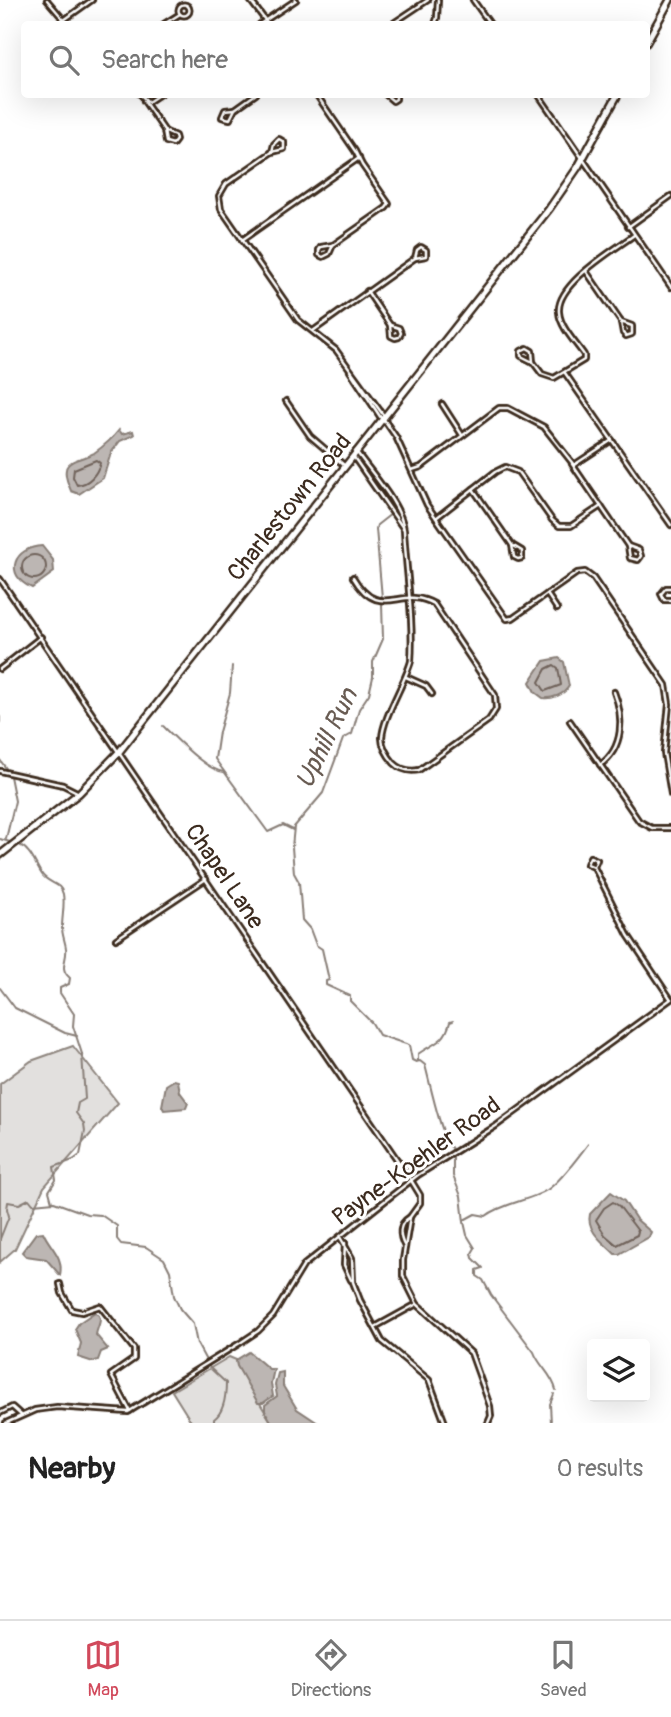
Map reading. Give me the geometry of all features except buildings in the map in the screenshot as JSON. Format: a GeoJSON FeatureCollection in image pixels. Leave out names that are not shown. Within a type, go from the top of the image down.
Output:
{"type":"FeatureCollection","features":[{"type":"Feature","properties":{"kind":"main road"},"geometry":{"type":"LineString","coordinates":[[650,36],[670,0]]}},
{"type":"Feature","properties":{"kind":"main road","name":"Charlestown Road"},"geometry":{"type":"LineString","coordinates":[[0,855],[79,793],[119,752],[549,209],[572,178],[616,98]]}},
{"type":"Feature","properties":{"kind":"street"},"geometry":{"type":"LineString","coordinates":[[47,0],[64,20],[92,0]]}},
{"type":"Feature","properties":{"kind":"street"},"geometry":{"type":"LineString","coordinates":[[250,0],[265,21]]}},
{"type":"Feature","properties":{"kind":"street"},"geometry":{"type":"LineString","coordinates":[[269,21],[296,0]]}},
{"type":"Feature","properties":{"kind":"street"},"geometry":{"type":"LineString","coordinates":[[396,21],[428,0]]}},
{"type":"Feature","properties":{"kind":"street"},"geometry":{"type":"LineString","coordinates":[[436,21],[438,0]]}},
{"type":"Feature","properties":{"kind":"street"},"geometry":{"type":"LineString","coordinates":[[473,0],[488,21]]}},
{"type":"Feature","properties":{"kind":"street"},"geometry":{"type":"LineString","coordinates":[[169,21],[180,14]]}},
{"type":"Feature","properties":{"kind":"street"},"geometry":{"type":"LineString","coordinates":[[142,98],[164,131]]}},
{"type":"Feature","properties":{"kind":"street"},"geometry":{"type":"LineString","coordinates":[[144,101],[150,102],[155,98]]}},
{"type":"Feature","properties":{"kind":"street"},"geometry":{"type":"LineString","coordinates":[[235,109],[250,98]]}},
{"type":"Feature","properties":{"kind":"street"},"geometry":{"type":"LineString","coordinates":[[319,98],[388,202],[388,206],[333,246]]}},
{"type":"Feature","properties":{"kind":"street"},"geometry":{"type":"LineString","coordinates":[[541,98],[671,287]]}},
{"type":"Feature","properties":{"kind":"street"},"geometry":{"type":"LineString","coordinates":[[272,152],[230,180],[221,191],[221,209],[298,320],[330,343],[349,368],[396,437],[425,501],[507,619],[513,618],[577,573],[585,572],[593,578],[663,680],[669,694],[664,747],[671,794]]}},
{"type":"Feature","properties":{"kind":"street"},"geometry":{"type":"LineString","coordinates":[[242,240],[359,158]]}},
{"type":"Feature","properties":{"kind":"street"},"geometry":{"type":"LineString","coordinates":[[628,227],[671,196]]}},
{"type":"Feature","properties":{"kind":"street"},"geometry":{"type":"LineString","coordinates":[[533,362],[547,377],[557,378],[582,362],[585,356],[561,321],[559,305],[567,290],[586,271],[634,235]]}},
{"type":"Feature","properties":{"kind":"street"},"geometry":{"type":"LineString","coordinates":[[313,331],[415,258]]}},
{"type":"Feature","properties":{"kind":"street"},"geometry":{"type":"LineString","coordinates":[[586,271],[621,322]]}},
{"type":"Feature","properties":{"kind":"street"},"geometry":{"type":"LineString","coordinates":[[367,291],[390,325]]}},
{"type":"Feature","properties":{"kind":"street"},"geometry":{"type":"LineString","coordinates":[[565,373],[671,525]]}},
{"type":"Feature","properties":{"kind":"street"},"geometry":{"type":"LineString","coordinates":[[286,401],[310,436],[345,466]]}},
{"type":"Feature","properties":{"kind":"street"},"geometry":{"type":"LineString","coordinates":[[442,404],[462,435]]}},
{"type":"Feature","properties":{"kind":"street"},"geometry":{"type":"LineString","coordinates":[[407,461],[412,470],[416,470],[496,410],[508,408],[547,429],[628,546],[630,558],[638,560],[641,556],[639,550],[628,546]]}},
{"type":"Feature","properties":{"kind":"street"},"geometry":{"type":"LineString","coordinates":[[572,464],[577,464],[612,440]]}},
{"type":"Feature","properties":{"kind":"street"},"geometry":{"type":"LineString","coordinates":[[353,577],[363,593],[373,600],[408,599],[427,600],[437,608],[494,691],[495,713],[482,726],[427,766],[415,771],[403,770],[397,766],[387,752],[382,737],[412,656],[408,599],[404,530],[396,507],[355,454]]}},
{"type":"Feature","properties":{"kind":"street"},"geometry":{"type":"LineString","coordinates":[[436,518],[495,472],[509,467],[518,472],[559,526],[571,526],[601,506]]}},
{"type":"Feature","properties":{"kind":"street"},"geometry":{"type":"LineString","coordinates":[[473,489],[512,545]]}},
{"type":"Feature","properties":{"kind":"street","name":"Chapel Lane"},"geometry":{"type":"LineString","coordinates":[[0,579],[411,1180],[420,1195],[417,1209],[410,1217]]}},
{"type":"Feature","properties":{"kind":"street"},"geometry":{"type":"LineString","coordinates":[[671,588],[666,588],[661,594],[664,600],[671,600]]}},
{"type":"Feature","properties":{"kind":"street"},"geometry":{"type":"LineString","coordinates":[[547,594],[556,609]]}},
{"type":"Feature","properties":{"kind":"street"},"geometry":{"type":"LineString","coordinates":[[0,669],[41,637]]}},
{"type":"Feature","properties":{"kind":"street"},"geometry":{"type":"LineString","coordinates":[[406,677],[426,686],[432,694]]}},
{"type":"Feature","properties":{"kind":"street"},"geometry":{"type":"LineString","coordinates":[[600,765],[614,753],[618,740],[620,713],[614,692]]}},
{"type":"Feature","properties":{"kind":"street"},"geometry":{"type":"LineString","coordinates":[[570,721],[642,824],[652,828],[671,828]]}},
{"type":"Feature","properties":{"kind":"street"},"geometry":{"type":"LineString","coordinates":[[0,771],[63,785],[79,793]]}},
{"type":"Feature","properties":{"kind":"street"},"geometry":{"type":"LineString","coordinates":[[594,867],[628,935],[671,999]]}},
{"type":"Feature","properties":{"kind":"street"},"geometry":{"type":"LineString","coordinates":[[116,939],[206,879]]}},
{"type":"Feature","properties":{"kind":"street","name":"Payne-Koehler Road"},"geometry":{"type":"LineString","coordinates":[[130,1411],[264,1326],[277,1311],[300,1270],[340,1237],[411,1180],[496,1126],[671,999]]}},
{"type":"Feature","properties":{"kind":"street"},"geometry":{"type":"LineString","coordinates":[[405,1247],[400,1231],[404,1221],[410,1217]]}},
{"type":"Feature","properties":{"kind":"street"},"geometry":{"type":"LineString","coordinates":[[410,1217],[403,1276],[417,1304],[471,1353],[490,1406],[491,1416],[488,1423]]}},
{"type":"Feature","properties":{"kind":"street"},"geometry":{"type":"LineString","coordinates":[[340,1237],[352,1258],[353,1282]]}},
{"type":"Feature","properties":{"kind":"street"},"geometry":{"type":"LineString","coordinates":[[345,1243],[344,1265],[382,1341],[429,1380],[446,1423]]}},
{"type":"Feature","properties":{"kind":"street"},"geometry":{"type":"LineString","coordinates":[[6,1423],[21,1415],[57,1407],[118,1413],[130,1411],[111,1375],[134,1359],[134,1349],[100,1306],[82,1312],[72,1310],[60,1284]]}},
{"type":"Feature","properties":{"kind":"street"},"geometry":{"type":"LineString","coordinates":[[375,1327],[417,1304]]}},
{"type":"Feature","properties":{"kind":"street"},"geometry":{"type":"LineString","coordinates":[[0,1413],[12,1407],[21,1415]]}},
{"type":"Feature","properties":{"kind":"shaded area"},"geometry":{"type":"Polygon","coordinates":[[[73,1046],[118,1103],[44,1187],[15,1249],[0,1262],[0,1084],[31,1061],[73,1046]]]}},
{"type":"Feature","properties":{"kind":"shaded area"},"geometry":{"type":"Polygon","coordinates":[[[229,1357],[236,1360],[237,1366],[272,1423],[192,1423],[172,1391],[229,1357]]]}},
{"type":"Feature","properties":{"kind":"water"},"geometry":{"type":"Polygon","coordinates":[[[119,430],[122,434],[133,431],[134,435],[120,441],[111,453],[103,478],[79,494],[71,491],[66,475],[67,466],[94,453],[119,430]]]}},
{"type":"Feature","properties":{"kind":"water"},"geometry":{"type":"Polygon","coordinates":[[[42,546],[53,560],[54,572],[32,588],[17,576],[16,562],[25,551],[42,546]]]}},
{"type":"Feature","properties":{"kind":"water"},"geometry":{"type":"Polygon","coordinates":[[[559,658],[564,662],[569,686],[558,696],[543,698],[535,692],[530,682],[544,661],[559,658]]]}},
{"type":"Feature","properties":{"kind":"water"},"geometry":{"type":"Polygon","coordinates":[[[174,1080],[178,1081],[180,1092],[188,1103],[186,1108],[164,1110],[162,1106],[166,1085],[174,1080]]]}},
{"type":"Feature","properties":{"kind":"water"},"geometry":{"type":"Polygon","coordinates":[[[611,1192],[624,1201],[636,1219],[651,1232],[649,1237],[619,1254],[615,1254],[597,1236],[589,1220],[590,1214],[611,1192]]]}},
{"type":"Feature","properties":{"kind":"water"},"geometry":{"type":"Polygon","coordinates":[[[43,1232],[58,1257],[60,1275],[46,1259],[26,1256],[22,1252],[36,1233],[43,1232]]]}},
{"type":"Feature","properties":{"kind":"water"},"geometry":{"type":"Polygon","coordinates":[[[95,1312],[100,1317],[96,1335],[108,1349],[101,1352],[98,1360],[93,1362],[78,1357],[81,1343],[75,1329],[95,1312]]]}},
{"type":"Feature","properties":{"kind":"water"},"geometry":{"type":"Polygon","coordinates":[[[249,1352],[269,1369],[274,1369],[271,1383],[273,1396],[263,1403],[258,1403],[237,1366],[236,1360],[249,1352]]]}},
{"type":"Feature","properties":{"kind":"water"},"geometry":{"type":"Polygon","coordinates":[[[283,1372],[283,1386],[297,1409],[318,1423],[272,1423],[265,1411],[265,1405],[277,1396],[275,1385],[278,1373],[283,1372]]]}},
{"type":"Feature","properties":{"kind":"waterway","name":"Uphill Run"},"geometry":{"type":"LineString","coordinates":[[382,598],[376,529],[377,525],[391,514]]}},
{"type":"Feature","properties":{"kind":"waterway","name":"Uphill Run"},"geometry":{"type":"LineString","coordinates":[[382,604],[383,639],[373,662],[369,694],[359,709],[352,734],[343,739],[323,793],[294,827],[294,873],[299,882],[302,920],[310,929],[316,945],[322,949],[329,980],[326,985],[350,996],[350,1001],[372,1023],[379,1035],[409,1045],[412,1060],[425,1065],[440,1122],[452,1149]]}},
{"type":"Feature","properties":{"kind":"waterway"},"geometry":{"type":"LineString","coordinates":[[232,666],[230,693],[215,759],[268,832],[283,825],[293,830]]}},
{"type":"Feature","properties":{"kind":"waterway"},"geometry":{"type":"LineString","coordinates":[[0,717],[0,722]]}},
{"type":"Feature","properties":{"kind":"waterway"},"geometry":{"type":"LineString","coordinates":[[163,726],[200,760],[224,772]]}},
{"type":"Feature","properties":{"kind":"waterway"},"geometry":{"type":"LineString","coordinates":[[0,760],[8,771]]}},
{"type":"Feature","properties":{"kind":"waterway"},"geometry":{"type":"LineString","coordinates":[[6,839],[15,801],[10,776]]}},
{"type":"Feature","properties":{"kind":"waterway"},"geometry":{"type":"LineString","coordinates":[[0,839],[13,843]]}},
{"type":"Feature","properties":{"kind":"waterway"},"geometry":{"type":"LineString","coordinates":[[18,844],[29,853],[44,877],[62,890],[62,930],[66,945],[64,967],[70,978],[69,984],[60,988],[60,993],[74,1014],[73,1026],[82,1054],[85,1099],[78,1103],[76,1113],[84,1124],[85,1131],[80,1155],[54,1167],[56,1180],[49,1191],[52,1202]]}},
{"type":"Feature","properties":{"kind":"waterway"},"geometry":{"type":"LineString","coordinates":[[0,988],[15,1008],[65,1033],[77,1036]]}},
{"type":"Feature","properties":{"kind":"waterway"},"geometry":{"type":"LineString","coordinates":[[418,1061],[418,1054],[438,1042],[453,1021]]}},
{"type":"Feature","properties":{"kind":"waterway"},"geometry":{"type":"LineString","coordinates":[[464,1220],[475,1214],[486,1216],[547,1190],[588,1144]]}},
{"type":"Feature","properties":{"kind":"waterway","name":"Uphill Run"},"geometry":{"type":"LineString","coordinates":[[453,1158],[453,1176],[461,1196],[467,1235],[475,1248],[473,1258],[483,1268],[477,1270],[477,1276],[483,1280],[491,1295],[534,1352],[556,1390]]}},
{"type":"Feature","properties":{"kind":"waterway"},"geometry":{"type":"LineString","coordinates":[[0,1239],[9,1216],[8,1202],[19,1204],[29,1199],[33,1204],[54,1202],[87,1214],[101,1215],[117,1226],[117,1239],[121,1244],[146,1247],[164,1259],[170,1271],[174,1296],[180,1309],[193,1324],[197,1344],[210,1368],[226,1383],[224,1403],[214,1423]]}},
{"type":"Feature","properties":{"kind":"waterway","name":"Uphill Run"},"geometry":{"type":"LineString","coordinates":[[551,1423],[550,1404],[554,1394]]}}]}
